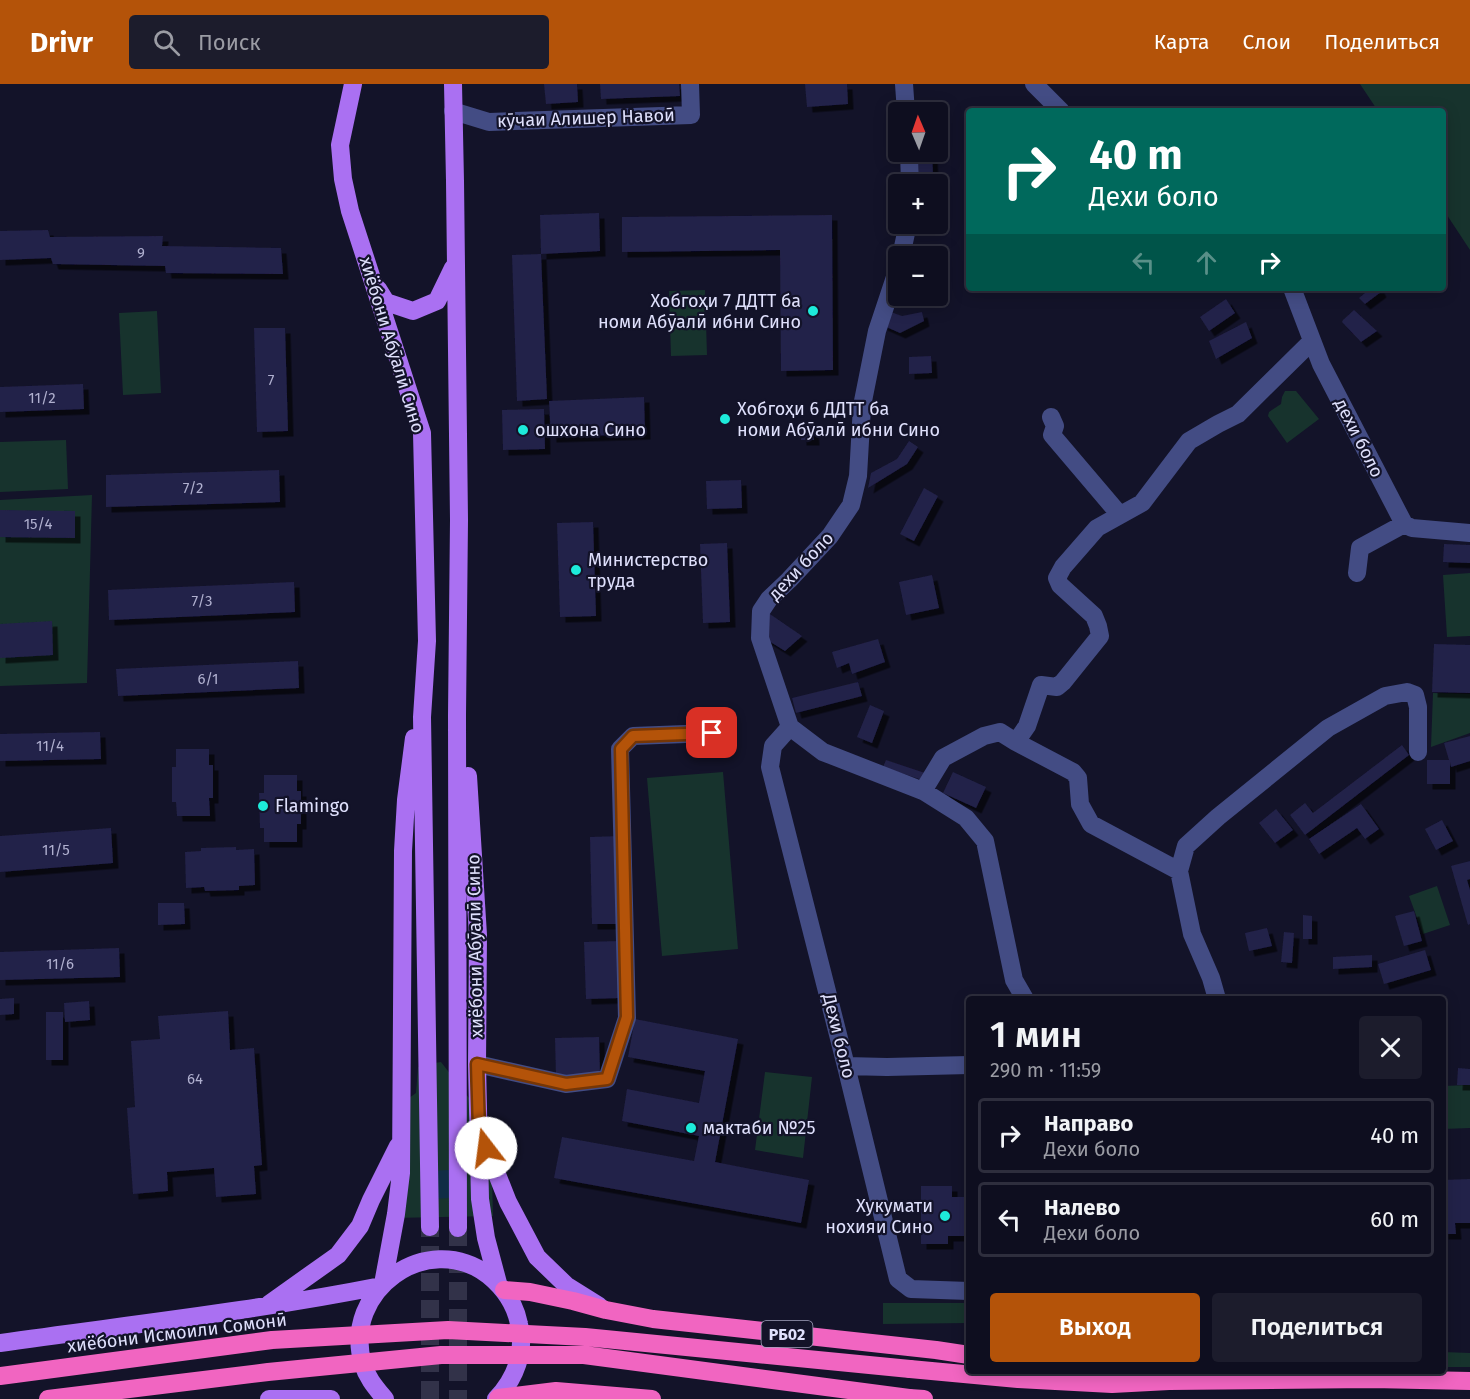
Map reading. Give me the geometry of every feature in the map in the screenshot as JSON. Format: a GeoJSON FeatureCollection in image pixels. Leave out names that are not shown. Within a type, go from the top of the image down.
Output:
{"type":"FeatureCollection","features":[{"type":"Feature","properties":{"kind":"highway","name":"РБ02"},"geometry":{"type":"LineString","coordinates":[[501,1287],[562,1298],[653,1319],[966,1355]]}},
{"type":"Feature","properties":{"kind":"highway","name":"хиёбони Исмоили Сомонӣ"},"geometry":{"type":"LineString","coordinates":[[0,1376],[272,1341],[448,1330],[585,1337],[1018,1379],[1112,1384],[1133,1383],[1167,1376],[1470,1381]]}},
{"type":"Feature","properties":{"kind":"highway"},"geometry":{"type":"LineString","coordinates":[[48,1399],[268,1372],[441,1355],[584,1355],[917,1399]]}},
{"type":"Feature","properties":{"kind":"highway"},"geometry":{"type":"LineString","coordinates":[[1098,1374],[1133,1383]]}},
{"type":"Feature","properties":{"kind":"highway"},"geometry":{"type":"LineString","coordinates":[[497,1399],[556,1391],[603,1397],[652,1399]]}},
{"type":"Feature","properties":{"kind":"main road","name":"хиёбони Абӯалӣ Сино"},"geometry":{"type":"LineString","coordinates":[[353,84],[340,145],[343,179],[350,211],[422,433],[427,641],[422,717],[430,1227]]}},
{"type":"Feature","properties":{"kind":"main road","name":"хиёбони Абӯалӣ Сино"},"geometry":{"type":"LineString","coordinates":[[453,84],[459,519],[458,1228]]}},
{"type":"Feature","properties":{"kind":"main road"},"geometry":{"type":"LineString","coordinates":[[372,277],[386,302],[413,311],[438,301],[455,263]]}},
{"type":"Feature","properties":{"kind":"main road","name":"хиёбони Абӯалӣ Сино"},"geometry":{"type":"LineString","coordinates":[[457,715],[468,765],[478,935],[477,1064],[480,1199],[486,1238],[501,1287]]}},
{"type":"Feature","properties":{"kind":"main road","name":"хиёбони Абӯалӣ Сино"},"geometry":{"type":"LineString","coordinates":[[382,1285],[397,1207],[400,1173],[403,851],[406,800],[412,750],[416,730],[422,717]]}},
{"type":"Feature","properties":{"kind":"main road"},"geometry":{"type":"LineString","coordinates":[[479,1130],[508,1202],[537,1257],[567,1286],[606,1310]]}},
{"type":"Feature","properties":{"kind":"main road"},"geometry":{"type":"LineString","coordinates":[[265,1306],[338,1255],[360,1226],[401,1140]]}},
{"type":"Feature","properties":{"kind":"main road"},"geometry":{"type":"LineString","coordinates":[[385,1399],[372,1384],[363,1365],[359,1344],[361,1323],[368,1303],[382,1285],[400,1270],[419,1262],[440,1259],[462,1262],[481,1270],[501,1287],[516,1311],[522,1334],[520,1357],[512,1379],[497,1399]]}},
{"type":"Feature","properties":{"kind":"main road"},"geometry":{"type":"LineString","coordinates":[[0,1342],[326,1297],[382,1285]]}},
{"type":"Feature","properties":{"kind":"main road"},"geometry":{"type":"LineString","coordinates":[[273,1399],[330,1399]]}},
{"type":"Feature","properties":{"kind":"street","name":"кӯчаи Алишер Навоӣ"},"geometry":{"type":"LineString","coordinates":[[453,111],[489,122],[691,115],[690,84]]}},
{"type":"Feature","properties":{"kind":"street"},"geometry":{"type":"LineString","coordinates":[[904,84],[905,102]]}},
{"type":"Feature","properties":{"kind":"street"},"geometry":{"type":"LineString","coordinates":[[1034,84],[1058,108]]}},
{"type":"Feature","properties":{"kind":"street","name":"дехи боло"},"geometry":{"type":"LineString","coordinates":[[1293,291],[1321,364],[1404,524]]}},
{"type":"Feature","properties":{"kind":"street","name":"дехи боло"},"geometry":{"type":"LineString","coordinates":[[790,727],[760,638],[761,611],[770,598],[830,536],[851,505],[858,476],[862,406],[877,331],[888,298]]}},
{"type":"Feature","properties":{"kind":"street"},"geometry":{"type":"LineString","coordinates":[[1016,742],[1027,726],[1041,685],[1057,687],[1100,636],[1094,616],[1060,585],[1057,578],[1063,567],[1097,528],[1142,503],[1189,441],[1238,414],[1312,341]]}},
{"type":"Feature","properties":{"kind":"street"},"geometry":{"type":"LineString","coordinates":[[1051,417],[1054,426],[1052,435],[1120,515]]}},
{"type":"Feature","properties":{"kind":"street"},"geometry":{"type":"LineString","coordinates":[[1357,573],[1360,548],[1404,524],[1412,528],[1470,533]]}},
{"type":"Feature","properties":{"kind":"street"},"geometry":{"type":"LineString","coordinates":[[1216,996],[1192,934],[1179,872],[1186,846],[1218,817],[1328,728],[1385,696],[1407,692],[1415,695],[1418,707],[1418,752]]}},
{"type":"Feature","properties":{"kind":"street"},"geometry":{"type":"LineString","coordinates":[[790,727],[823,752],[923,792],[966,818],[985,841],[1014,980],[1023,996]]}},
{"type":"Feature","properties":{"kind":"street","name":"Дехи боло"},"geometry":{"type":"LineString","coordinates":[[790,727],[773,746],[770,767],[898,1279],[911,1289],[966,1291]]}},
{"type":"Feature","properties":{"kind":"street"},"geometry":{"type":"LineString","coordinates":[[923,792],[943,758],[984,736],[1000,732],[1073,772],[1078,778],[1080,804],[1091,824],[1179,872]]}},
{"type":"Feature","properties":{"kind":"street"},"geometry":{"type":"LineString","coordinates":[[477,1064],[566,1084],[607,1079],[627,1017],[621,749],[633,736],[712,733]]}},
{"type":"Feature","properties":{"kind":"street"},"geometry":{"type":"LineString","coordinates":[[846,1066],[966,1065]]}},
{"type":"Feature","properties":{"kind":"green space"},"geometry":{"type":"Polygon","coordinates":[[[1360,84],[1470,84],[1470,250],[1446,214],[1446,108],[1376,108],[1360,84]]]}},
{"type":"Feature","properties":{"kind":"green space"},"geometry":{"type":"Polygon","coordinates":[[[705,290],[707,355],[671,356],[669,291],[705,290]]]}},
{"type":"Feature","properties":{"kind":"green space"},"geometry":{"type":"Polygon","coordinates":[[[157,311],[161,393],[123,395],[119,313],[157,311]]]}},
{"type":"Feature","properties":{"kind":"green space"},"geometry":{"type":"Polygon","coordinates":[[[1285,391],[1296,391],[1319,419],[1287,443],[1268,416],[1269,412],[1281,404],[1285,391]]]}},
{"type":"Feature","properties":{"kind":"green space"},"geometry":{"type":"Polygon","coordinates":[[[66,440],[68,489],[0,492],[0,442],[66,440]]]}},
{"type":"Feature","properties":{"kind":"green space"},"geometry":{"type":"Polygon","coordinates":[[[92,495],[87,683],[0,686],[0,500],[92,495]]]}},
{"type":"Feature","properties":{"kind":"green space"},"geometry":{"type":"Polygon","coordinates":[[[1470,573],[1470,636],[1447,637],[1443,575],[1470,573]]]}},
{"type":"Feature","properties":{"kind":"green space"},"geometry":{"type":"Polygon","coordinates":[[[1433,693],[1470,694],[1470,733],[1431,747],[1433,693]]]}},
{"type":"Feature","properties":{"kind":"green space"},"geometry":{"type":"Polygon","coordinates":[[[723,772],[738,949],[662,956],[647,778],[723,772]]]}},
{"type":"Feature","properties":{"kind":"green space"},"geometry":{"type":"Polygon","coordinates":[[[1437,886],[1450,925],[1423,934],[1409,896],[1437,886]]]}},
{"type":"Feature","properties":{"kind":"green space"},"geometry":{"type":"Polygon","coordinates":[[[441,1062],[483,1116],[491,1137],[493,1216],[393,1218],[395,1108],[416,1093],[418,1067],[441,1062]]]}},
{"type":"Feature","properties":{"kind":"green space"},"geometry":{"type":"Polygon","coordinates":[[[765,1072],[812,1077],[803,1158],[755,1150],[765,1072]]]}},
{"type":"Feature","properties":{"kind":"green space"},"geometry":{"type":"Polygon","coordinates":[[[1470,1085],[1470,1128],[1446,1129],[1446,1086],[1470,1085]]]}},
{"type":"Feature","properties":{"kind":"green space"},"geometry":{"type":"Polygon","coordinates":[[[883,1303],[966,1303],[966,1323],[883,1324],[883,1303]]]}},
{"type":"Feature","properties":{"kind":"green space"},"geometry":{"type":"Polygon","coordinates":[[[1446,1352],[1470,1353],[1470,1367],[1446,1367],[1446,1352]]]}},
{"type":"Feature","properties":{"kind":"water"},"geometry":{"type":"Polygon","coordinates":[[[449,1170],[450,1198],[429,1199],[429,1171],[449,1170]]]}},
{"type":"Feature","properties":{"kind":"building"},"geometry":{"type":"Polygon","coordinates":[[[544,84],[577,84],[578,102],[546,104],[544,84]]]}},
{"type":"Feature","properties":{"kind":"building"},"geometry":{"type":"Polygon","coordinates":[[[600,84],[679,84],[680,96],[601,99],[600,84]]]}},
{"type":"Feature","properties":{"kind":"building"},"geometry":{"type":"Polygon","coordinates":[[[805,84],[847,84],[848,104],[807,107],[805,84]]]}},
{"type":"Feature","properties":{"kind":"building"},"geometry":{"type":"Polygon","coordinates":[[[918,162],[932,162],[933,174],[919,174],[918,162]]]}},
{"type":"Feature","properties":{"kind":"building"},"geometry":{"type":"Polygon","coordinates":[[[599,213],[600,251],[541,254],[540,215],[599,213]]]}},
{"type":"Feature","properties":{"kind":"building"},"geometry":{"type":"Polygon","coordinates":[[[832,215],[833,370],[781,371],[780,250],[622,252],[622,217],[832,215]]]}},
{"type":"Feature","properties":{"kind":"building"},"geometry":{"type":"Polygon","coordinates":[[[48,230],[50,237],[163,236],[162,246],[281,248],[283,274],[166,273],[165,266],[53,264],[51,258],[0,260],[0,231],[48,230]]]}},
{"type":"Feature","properties":{"kind":"building"},"geometry":{"type":"Polygon","coordinates":[[[541,254],[547,399],[517,401],[512,255],[541,254]]]}},
{"type":"Feature","properties":{"kind":"building"},"geometry":{"type":"Polygon","coordinates":[[[1367,291],[1381,292],[1365,304],[1359,298],[1367,291]]]}},
{"type":"Feature","properties":{"kind":"building"},"geometry":{"type":"Polygon","coordinates":[[[1226,299],[1235,313],[1209,331],[1200,317],[1226,299]]]}},
{"type":"Feature","properties":{"kind":"building"},"geometry":{"type":"Polygon","coordinates":[[[1354,310],[1377,331],[1361,342],[1342,322],[1354,310]]]}},
{"type":"Feature","properties":{"kind":"building"},"geometry":{"type":"Polygon","coordinates":[[[888,311],[902,316],[922,312],[924,321],[900,333],[882,325],[888,311]]]}},
{"type":"Feature","properties":{"kind":"building"},"geometry":{"type":"Polygon","coordinates":[[[1246,322],[1252,338],[1216,359],[1209,341],[1246,322]]]}},
{"type":"Feature","properties":{"kind":"building"},"geometry":{"type":"Polygon","coordinates":[[[254,328],[285,328],[288,431],[257,432],[254,328]]]}},
{"type":"Feature","properties":{"kind":"building"},"geometry":{"type":"Polygon","coordinates":[[[931,356],[932,373],[909,374],[909,357],[931,356]]]}},
{"type":"Feature","properties":{"kind":"building"},"geometry":{"type":"Polygon","coordinates":[[[83,384],[84,409],[0,412],[0,387],[83,384]]]}},
{"type":"Feature","properties":{"kind":"building"},"geometry":{"type":"Polygon","coordinates":[[[644,397],[645,434],[551,437],[549,401],[644,397]]]}},
{"type":"Feature","properties":{"kind":"building","name":"ошхона Сино"},"geometry":{"type":"Polygon","coordinates":[[[544,409],[545,449],[503,450],[502,410],[544,409]]]}},
{"type":"Feature","properties":{"kind":"building"},"geometry":{"type":"Polygon","coordinates":[[[813,423],[814,440],[801,440],[801,424],[813,423]]]}},
{"type":"Feature","properties":{"kind":"building"},"geometry":{"type":"Polygon","coordinates":[[[909,441],[918,447],[907,464],[868,488],[871,473],[897,459],[909,441]]]}},
{"type":"Feature","properties":{"kind":"building"},"geometry":{"type":"Polygon","coordinates":[[[279,470],[280,502],[106,507],[106,475],[279,470]]]}},
{"type":"Feature","properties":{"kind":"building"},"geometry":{"type":"Polygon","coordinates":[[[741,480],[742,508],[707,509],[706,481],[741,480]]]}},
{"type":"Feature","properties":{"kind":"building"},"geometry":{"type":"Polygon","coordinates":[[[924,488],[938,496],[914,541],[900,534],[924,488]]]}},
{"type":"Feature","properties":{"kind":"building"},"geometry":{"type":"Polygon","coordinates":[[[0,510],[75,511],[75,538],[0,537],[0,510]]]}},
{"type":"Feature","properties":{"kind":"building","name":"Министерство труда"},"geometry":{"type":"Polygon","coordinates":[[[593,522],[596,616],[560,617],[557,523],[593,522]]]}},
{"type":"Feature","properties":{"kind":"building"},"geometry":{"type":"Polygon","coordinates":[[[727,543],[730,622],[703,623],[700,544],[727,543]]]}},
{"type":"Feature","properties":{"kind":"building"},"geometry":{"type":"Polygon","coordinates":[[[1444,544],[1470,545],[1470,563],[1443,562],[1444,544]]]}},
{"type":"Feature","properties":{"kind":"building"},"geometry":{"type":"Polygon","coordinates":[[[932,575],[939,608],[906,615],[899,582],[932,575]]]}},
{"type":"Feature","properties":{"kind":"building"},"geometry":{"type":"Polygon","coordinates":[[[294,582],[295,612],[109,620],[108,590],[294,582]]]}},
{"type":"Feature","properties":{"kind":"building"},"geometry":{"type":"Polygon","coordinates":[[[767,612],[802,636],[785,651],[764,638],[767,612]]]}},
{"type":"Feature","properties":{"kind":"building"},"geometry":{"type":"Polygon","coordinates":[[[52,621],[53,655],[0,658],[0,624],[52,621]]]}},
{"type":"Feature","properties":{"kind":"building"},"geometry":{"type":"Polygon","coordinates":[[[878,639],[885,662],[852,674],[849,663],[837,668],[832,652],[878,639]]]}},
{"type":"Feature","properties":{"kind":"building"},"geometry":{"type":"Polygon","coordinates":[[[1434,644],[1470,645],[1470,693],[1432,692],[1434,644]]]}},
{"type":"Feature","properties":{"kind":"building"},"geometry":{"type":"Polygon","coordinates":[[[298,661],[299,688],[118,696],[116,669],[298,661]]]}},
{"type":"Feature","properties":{"kind":"building"},"geometry":{"type":"Polygon","coordinates":[[[858,682],[862,696],[796,713],[792,698],[858,682]]]}},
{"type":"Feature","properties":{"kind":"building"},"geometry":{"type":"Polygon","coordinates":[[[870,705],[884,711],[872,743],[857,737],[870,705]]]}},
{"type":"Feature","properties":{"kind":"building"},"geometry":{"type":"Polygon","coordinates":[[[100,732],[101,759],[0,761],[0,734],[100,732]]]}},
{"type":"Feature","properties":{"kind":"building"},"geometry":{"type":"Polygon","coordinates":[[[1470,736],[1470,761],[1451,767],[1450,762],[1450,784],[1427,784],[1427,760],[1449,760],[1444,743],[1470,736]]]}},
{"type":"Feature","properties":{"kind":"building"},"geometry":{"type":"Polygon","coordinates":[[[1402,745],[1409,755],[1305,835],[1290,815],[1305,803],[1313,813],[1402,745]]]}},
{"type":"Feature","properties":{"kind":"building"},"geometry":{"type":"Polygon","coordinates":[[[176,749],[209,749],[209,765],[213,765],[213,798],[209,798],[210,816],[177,816],[176,802],[172,802],[172,767],[176,767],[176,749]]]}},
{"type":"Feature","properties":{"kind":"building"},"geometry":{"type":"Polygon","coordinates":[[[886,760],[925,773],[922,780],[883,767],[886,760]]]}},
{"type":"Feature","properties":{"kind":"building"},"geometry":{"type":"Polygon","coordinates":[[[953,772],[986,787],[976,808],[943,793],[953,772]]]}},
{"type":"Feature","properties":{"kind":"building"},"geometry":{"type":"Polygon","coordinates":[[[264,775],[297,775],[297,791],[301,791],[301,824],[297,824],[297,842],[264,842],[264,828],[260,828],[259,793],[264,793],[264,775]]]}},
{"type":"Feature","properties":{"kind":"building"},"geometry":{"type":"Polygon","coordinates":[[[1361,804],[1379,829],[1365,839],[1357,828],[1319,854],[1309,839],[1361,804]]]}},
{"type":"Feature","properties":{"kind":"building"},"geometry":{"type":"Polygon","coordinates":[[[1276,809],[1293,830],[1275,843],[1259,823],[1276,809]]]}},
{"type":"Feature","properties":{"kind":"building"},"geometry":{"type":"Polygon","coordinates":[[[1442,820],[1453,841],[1436,850],[1425,829],[1442,820]]]}},
{"type":"Feature","properties":{"kind":"building"},"geometry":{"type":"Polygon","coordinates":[[[111,828],[113,863],[0,872],[0,836],[111,828]]]}},
{"type":"Feature","properties":{"kind":"building"},"geometry":{"type":"Polygon","coordinates":[[[621,836],[623,924],[592,924],[590,837],[621,836]]]}},
{"type":"Feature","properties":{"kind":"building"},"geometry":{"type":"Polygon","coordinates":[[[236,847],[236,850],[254,849],[255,885],[239,886],[239,890],[205,891],[204,887],[186,888],[185,852],[201,851],[201,848],[236,847]]]}},
{"type":"Feature","properties":{"kind":"building"},"geometry":{"type":"Polygon","coordinates":[[[1470,861],[1470,879],[1467,880],[1470,890],[1470,924],[1468,925],[1451,866],[1470,861]]]}},
{"type":"Feature","properties":{"kind":"building"},"geometry":{"type":"Polygon","coordinates":[[[158,903],[184,903],[185,924],[158,925],[158,903]]]}},
{"type":"Feature","properties":{"kind":"building"},"geometry":{"type":"Polygon","coordinates":[[[1414,911],[1422,941],[1404,946],[1395,916],[1414,911]]]}},
{"type":"Feature","properties":{"kind":"building"},"geometry":{"type":"Polygon","coordinates":[[[1303,915],[1312,916],[1312,939],[1303,939],[1303,915]]]}},
{"type":"Feature","properties":{"kind":"building"},"geometry":{"type":"Polygon","coordinates":[[[1267,928],[1272,946],[1249,951],[1245,933],[1267,928]]]}},
{"type":"Feature","properties":{"kind":"building"},"geometry":{"type":"Polygon","coordinates":[[[1284,932],[1294,933],[1292,963],[1281,962],[1284,932]]]}},
{"type":"Feature","properties":{"kind":"building"},"geometry":{"type":"Polygon","coordinates":[[[619,941],[621,998],[586,999],[584,942],[619,941]]]}},
{"type":"Feature","properties":{"kind":"building"},"geometry":{"type":"Polygon","coordinates":[[[119,948],[120,977],[0,980],[0,952],[119,948]]]}},
{"type":"Feature","properties":{"kind":"building"},"geometry":{"type":"Polygon","coordinates":[[[1425,950],[1431,970],[1384,984],[1378,964],[1425,950]]]}},
{"type":"Feature","properties":{"kind":"building"},"geometry":{"type":"Polygon","coordinates":[[[1372,955],[1372,967],[1333,969],[1333,957],[1372,955]]]}},
{"type":"Feature","properties":{"kind":"building"},"geometry":{"type":"Polygon","coordinates":[[[14,998],[14,1014],[0,1015],[0,999],[14,998]]]}},
{"type":"Feature","properties":{"kind":"building"},"geometry":{"type":"Polygon","coordinates":[[[89,1001],[90,1020],[65,1022],[64,1003],[89,1001]]]}},
{"type":"Feature","properties":{"kind":"building"},"geometry":{"type":"Polygon","coordinates":[[[228,1011],[230,1050],[254,1048],[262,1165],[254,1166],[256,1194],[216,1197],[214,1168],[167,1172],[168,1191],[133,1194],[127,1108],[135,1107],[131,1041],[160,1039],[158,1016],[228,1011]]]}},
{"type":"Feature","properties":{"kind":"building"},"geometry":{"type":"Polygon","coordinates":[[[46,1012],[63,1012],[63,1060],[46,1060],[46,1012]]]}},
{"type":"Feature","properties":{"kind":"building","name":"мактаби №25"},"geometry":{"type":"Polygon","coordinates":[[[635,1019],[738,1039],[715,1162],[809,1180],[801,1223],[554,1178],[562,1137],[694,1161],[699,1136],[622,1121],[627,1089],[699,1103],[705,1071],[628,1057],[635,1019]]]}},
{"type":"Feature","properties":{"kind":"building"},"geometry":{"type":"Polygon","coordinates":[[[599,1037],[600,1075],[556,1076],[555,1038],[599,1037]]]}},
{"type":"Feature","properties":{"kind":"building"},"geometry":{"type":"Polygon","coordinates":[[[1458,1068],[1470,1069],[1470,1085],[1457,1085],[1458,1068]]]}},
{"type":"Feature","properties":{"kind":"building"},"geometry":{"type":"Polygon","coordinates":[[[1470,1179],[1470,1223],[1455,1223],[1456,1234],[1446,1234],[1446,1180],[1470,1179]]]}},
{"type":"Feature","properties":{"kind":"building","name":"Хукумати нохияи Сино"},"geometry":{"type":"Polygon","coordinates":[[[921,1186],[952,1186],[952,1197],[966,1197],[966,1245],[964,1245],[965,1236],[948,1236],[948,1244],[921,1244],[921,1186]]]}},
{"type":"Feature","properties":{"kind":"tunnel"},"geometry":{"type":"LineString","coordinates":[[430,1227],[430,1399]]}},
{"type":"Feature","properties":{"kind":"tunnel"},"geometry":{"type":"LineString","coordinates":[[458,1228],[458,1399]]}},
{"type":"Feature","properties":{"kind":"place","name":"Хобгоҳи 7 ДДТТ ба номи Абӯалӣ ибни Сино"},"geometry":{"type":"Point","coordinates":[813,311]}},
{"type":"Feature","properties":{"kind":"place","name":"Хобгоҳи 6 ДДТТ ба номи Абӯалӣ ибни Сино"},"geometry":{"type":"Point","coordinates":[725,419]}},
{"type":"Feature","properties":{"kind":"place","name":"ошхона Сино"},"geometry":{"type":"Point","coordinates":[523,430]}},
{"type":"Feature","properties":{"kind":"place","name":"Министерство труда"},"geometry":{"type":"Point","coordinates":[576,570]}},
{"type":"Feature","properties":{"kind":"place","name":"Flamingo"},"geometry":{"type":"Point","coordinates":[263,806]}},
{"type":"Feature","properties":{"kind":"place","name":"мактаби №25"},"geometry":{"type":"Point","coordinates":[691,1128]}},
{"type":"Feature","properties":{"kind":"place","name":"Хукумати нохияи Сино"},"geometry":{"type":"Point","coordinates":[945,1216]}},
{"type":"Feature","properties":{"kind":"route"},"geometry":{"type":"LineString","coordinates":[[486,1148],[479,1130],[477,1064],[566,1084],[607,1079],[627,1017],[621,749],[633,736],[712,733]]}}]}
